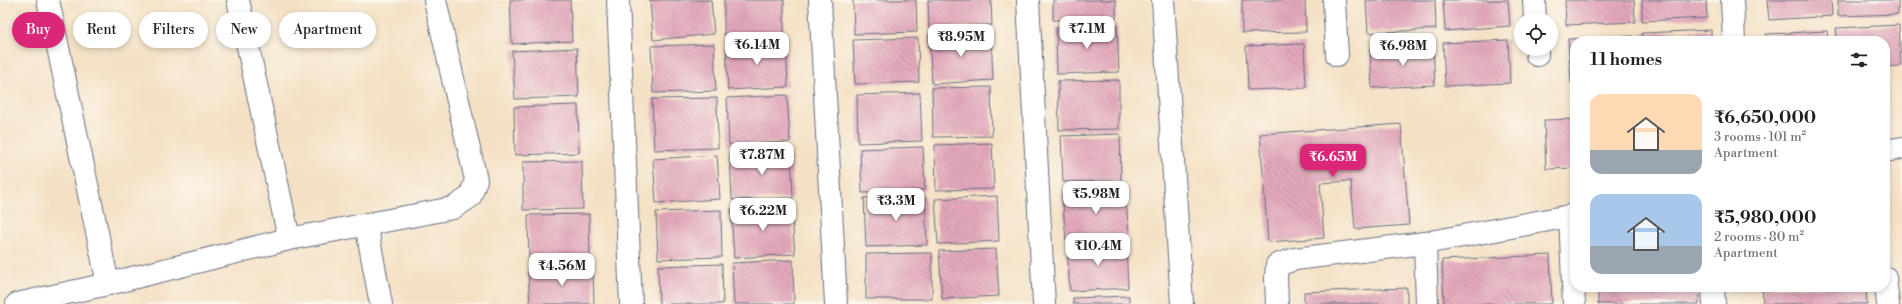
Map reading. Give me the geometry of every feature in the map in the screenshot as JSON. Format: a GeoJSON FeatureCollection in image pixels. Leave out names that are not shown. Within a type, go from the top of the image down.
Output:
{"type":"FeatureCollection","features":[{"type":"Feature","properties":{"kind":"street"},"geometry":{"type":"LineString","coordinates":[[48,0],[108,284]]}},
{"type":"Feature","properties":{"kind":"street"},"geometry":{"type":"LineString","coordinates":[[238,0],[290,239]]}},
{"type":"Feature","properties":{"kind":"street"},"geometry":{"type":"LineString","coordinates":[[17,304],[108,284],[290,239],[453,208],[470,197],[476,180],[435,0]]}},
{"type":"Feature","properties":{"kind":"street"},"geometry":{"type":"LineString","coordinates":[[618,0],[631,304]]}},
{"type":"Feature","properties":{"kind":"street"},"geometry":{"type":"LineString","coordinates":[[820,0],[836,304]]}},
{"type":"Feature","properties":{"kind":"street"},"geometry":{"type":"LineString","coordinates":[[1028,0],[1044,304]]}},
{"type":"Feature","properties":{"kind":"street"},"geometry":{"type":"LineString","coordinates":[[1163,0],[1182,304]]}},
{"type":"Feature","properties":{"kind":"street"},"geometry":{"type":"LineString","coordinates":[[1334,0],[1337,55]]}},
{"type":"Feature","properties":{"kind":"street"},"geometry":{"type":"LineString","coordinates":[[1534,0],[1535,12]]}},
{"type":"Feature","properties":{"kind":"street"},"geometry":{"type":"LineString","coordinates":[[1732,0],[1734,36]]}},
{"type":"Feature","properties":{"kind":"street"},"geometry":{"type":"LineString","coordinates":[[1890,150],[1902,148]]}},
{"type":"Feature","properties":{"kind":"street"},"geometry":{"type":"LineString","coordinates":[[1277,304],[1277,265],[1295,259],[1424,243],[1570,215]]}},
{"type":"Feature","properties":{"kind":"street"},"geometry":{"type":"LineString","coordinates":[[366,224],[381,304]]}},
{"type":"Feature","properties":{"kind":"street"},"geometry":{"type":"LineString","coordinates":[[1424,243],[1427,304]]}},
{"type":"Feature","properties":{"kind":"street"},"geometry":{"type":"LineString","coordinates":[[1574,292],[1574,304]]}},
{"type":"Feature","properties":{"kind":"street"},"geometry":{"type":"LineString","coordinates":[[1713,292],[1714,304]]}},
{"type":"Feature","properties":{"kind":"street"},"geometry":{"type":"LineString","coordinates":[[1887,292],[1888,304]]}},
{"type":"Feature","properties":{"kind":"building"},"geometry":{"type":"Polygon","coordinates":[[[510,0],[570,0],[572,41],[512,44],[510,0]]]}},
{"type":"Feature","properties":{"kind":"building"},"geometry":{"type":"Polygon","coordinates":[[[650,0],[711,0],[714,34],[653,40],[650,0]]]}},
{"type":"Feature","properties":{"kind":"building"},"geometry":{"type":"Polygon","coordinates":[[[724,0],[784,0],[784,35],[724,35],[724,0]]]}},
{"type":"Feature","properties":{"kind":"building"},"geometry":{"type":"Polygon","coordinates":[[[853,0],[916,0],[917,32],[854,34],[853,0]]]}},
{"type":"Feature","properties":{"kind":"building"},"geometry":{"type":"Polygon","coordinates":[[[928,0],[991,0],[992,25],[929,28],[928,0]]]}},
{"type":"Feature","properties":{"kind":"building"},"geometry":{"type":"Polygon","coordinates":[[[1053,0],[1116,0],[1116,19],[1053,20],[1053,0]]]}},
{"type":"Feature","properties":{"kind":"building"},"geometry":{"type":"Polygon","coordinates":[[[1242,0],[1305,0],[1306,32],[1242,33],[1242,0]]]}},
{"type":"Feature","properties":{"kind":"building"},"geometry":{"type":"Polygon","coordinates":[[[1366,0],[1435,0],[1436,29],[1368,33],[1366,0]]]}},
{"type":"Feature","properties":{"kind":"building"},"geometry":{"type":"Polygon","coordinates":[[[1443,0],[1508,0],[1510,26],[1445,31],[1443,0]]]}},
{"type":"Feature","properties":{"kind":"building"},"geometry":{"type":"Polygon","coordinates":[[[1565,0],[1634,0],[1635,22],[1566,25],[1565,0]]]}},
{"type":"Feature","properties":{"kind":"building"},"geometry":{"type":"Polygon","coordinates":[[[1642,0],[1706,0],[1707,18],[1642,21],[1642,0]]]}},
{"type":"Feature","properties":{"kind":"building"},"geometry":{"type":"Polygon","coordinates":[[[1767,0],[1831,0],[1832,16],[1769,20],[1767,0]]]}},
{"type":"Feature","properties":{"kind":"building"},"geometry":{"type":"Polygon","coordinates":[[[1838,0],[1898,0],[1898,14],[1838,16],[1838,0]]]}},
{"type":"Feature","properties":{"kind":"building"},"geometry":{"type":"Polygon","coordinates":[[[1899,25],[1901,66],[1890,67],[1890,36],[1837,36],[1836,28],[1899,25]]]}},
{"type":"Feature","properties":{"kind":"building"},"geometry":{"type":"Polygon","coordinates":[[[1117,26],[1119,72],[1057,74],[1056,28],[1117,26]]]}},
{"type":"Feature","properties":{"kind":"building"},"geometry":{"type":"Polygon","coordinates":[[[1711,30],[1711,36],[1642,36],[1642,33],[1711,30]]]}},
{"type":"Feature","properties":{"kind":"building"},"geometry":{"type":"Polygon","coordinates":[[[1827,31],[1828,36],[1766,36],[1766,34],[1827,31]]]}},
{"type":"Feature","properties":{"kind":"building"},"geometry":{"type":"Polygon","coordinates":[[[991,32],[993,80],[932,84],[929,35],[991,32]]]}},
{"type":"Feature","properties":{"kind":"building"},"geometry":{"type":"Polygon","coordinates":[[[918,38],[919,82],[855,84],[853,40],[918,38]]]}},
{"type":"Feature","properties":{"kind":"building"},"geometry":{"type":"Polygon","coordinates":[[[1568,39],[1570,39],[1570,68],[1568,39]]]}},
{"type":"Feature","properties":{"kind":"building"},"geometry":{"type":"Polygon","coordinates":[[[1508,40],[1510,83],[1445,86],[1443,43],[1508,40]]]}},
{"type":"Feature","properties":{"kind":"building"},"geometry":{"type":"Polygon","coordinates":[[[786,43],[788,87],[728,90],[726,46],[786,43]]]}},
{"type":"Feature","properties":{"kind":"building"},"geometry":{"type":"Polygon","coordinates":[[[714,44],[716,91],[653,93],[651,46],[714,44]]]}},
{"type":"Feature","properties":{"kind":"building"},"geometry":{"type":"Polygon","coordinates":[[[1304,44],[1306,88],[1248,90],[1246,46],[1304,44]]]}},
{"type":"Feature","properties":{"kind":"building"},"geometry":{"type":"Polygon","coordinates":[[[1433,45],[1435,85],[1372,88],[1370,49],[1433,45]]]}},
{"type":"Feature","properties":{"kind":"building"},"geometry":{"type":"Polygon","coordinates":[[[577,48],[579,97],[515,99],[512,51],[577,48]]]}},
{"type":"Feature","properties":{"kind":"building"},"geometry":{"type":"Polygon","coordinates":[[[1119,80],[1119,129],[1059,130],[1058,81],[1119,80]]]}},
{"type":"Feature","properties":{"kind":"building"},"geometry":{"type":"Polygon","coordinates":[[[991,87],[992,136],[933,137],[932,88],[991,87]]]}},
{"type":"Feature","properties":{"kind":"building"},"geometry":{"type":"Polygon","coordinates":[[[920,93],[922,141],[858,143],[857,95],[920,93]]]}},
{"type":"Feature","properties":{"kind":"building"},"geometry":{"type":"Polygon","coordinates":[[[787,95],[790,142],[729,145],[727,98],[787,95]]]}},
{"type":"Feature","properties":{"kind":"building"},"geometry":{"type":"Polygon","coordinates":[[[717,98],[718,148],[654,150],[652,99],[717,98]]]}},
{"type":"Feature","properties":{"kind":"building"},"geometry":{"type":"Polygon","coordinates":[[[578,105],[579,153],[515,155],[514,107],[578,105]]]}},
{"type":"Feature","properties":{"kind":"building"},"geometry":{"type":"Polygon","coordinates":[[[1570,119],[1570,168],[1546,169],[1544,120],[1570,119]]]}},
{"type":"Feature","properties":{"kind":"building"},"geometry":{"type":"Polygon","coordinates":[[[1401,124],[1409,225],[1355,229],[1351,181],[1320,183],[1324,238],[1268,242],[1260,134],[1401,124]]]}},
{"type":"Feature","properties":{"kind":"building"},"geometry":{"type":"Polygon","coordinates":[[[1120,134],[1121,181],[1063,182],[1061,136],[1120,134]]]}},
{"type":"Feature","properties":{"kind":"building"},"geometry":{"type":"Polygon","coordinates":[[[992,143],[994,189],[936,190],[935,145],[992,143]]]}},
{"type":"Feature","properties":{"kind":"building"},"geometry":{"type":"Polygon","coordinates":[[[923,147],[925,190],[862,193],[860,149],[923,147]]]}},
{"type":"Feature","properties":{"kind":"building"},"geometry":{"type":"Polygon","coordinates":[[[791,152],[793,198],[732,200],[730,154],[791,152]]]}},
{"type":"Feature","properties":{"kind":"building"},"geometry":{"type":"Polygon","coordinates":[[[717,155],[720,199],[656,203],[653,159],[717,155]]]}},
{"type":"Feature","properties":{"kind":"building"},"geometry":{"type":"Polygon","coordinates":[[[582,161],[583,209],[523,210],[523,162],[582,161]]]}},
{"type":"Feature","properties":{"kind":"building"},"geometry":{"type":"Polygon","coordinates":[[[1125,190],[1129,236],[1066,240],[1062,194],[1125,190]]]}},
{"type":"Feature","properties":{"kind":"building"},"geometry":{"type":"Polygon","coordinates":[[[925,196],[927,245],[866,247],[864,198],[925,196]]]}},
{"type":"Feature","properties":{"kind":"building"},"geometry":{"type":"Polygon","coordinates":[[[997,196],[999,241],[938,244],[935,199],[997,196]]]}},
{"type":"Feature","properties":{"kind":"building"},"geometry":{"type":"Polygon","coordinates":[[[791,206],[795,254],[734,258],[731,209],[791,206]]]}},
{"type":"Feature","properties":{"kind":"building"},"geometry":{"type":"Polygon","coordinates":[[[721,210],[722,257],[658,259],[656,212],[721,210]]]}},
{"type":"Feature","properties":{"kind":"building"},"geometry":{"type":"Polygon","coordinates":[[[589,214],[590,260],[529,262],[528,215],[589,214]]]}},
{"type":"Feature","properties":{"kind":"building"},"geometry":{"type":"Polygon","coordinates":[[[1126,242],[1128,288],[1070,291],[1067,246],[1126,242]]]}},
{"type":"Feature","properties":{"kind":"building"},"geometry":{"type":"Polygon","coordinates":[[[996,249],[999,296],[942,299],[939,251],[996,249]]]}},
{"type":"Feature","properties":{"kind":"building"},"geometry":{"type":"Polygon","coordinates":[[[932,253],[932,299],[866,299],[866,254],[932,253]]]}},
{"type":"Feature","properties":{"kind":"building"},"geometry":{"type":"Polygon","coordinates":[[[1550,255],[1552,304],[1444,304],[1442,260],[1550,255]]]}},
{"type":"Feature","properties":{"kind":"building"},"geometry":{"type":"Polygon","coordinates":[[[793,260],[794,304],[734,304],[732,263],[793,260]]]}},
{"type":"Feature","properties":{"kind":"building"},"geometry":{"type":"Polygon","coordinates":[[[722,264],[723,304],[659,304],[658,266],[722,264]]]}},
{"type":"Feature","properties":{"kind":"building"},"geometry":{"type":"Polygon","coordinates":[[[593,269],[594,304],[530,304],[528,271],[593,269]]]}},
{"type":"Feature","properties":{"kind":"building"},"geometry":{"type":"Polygon","coordinates":[[[1407,288],[1407,304],[1304,304],[1304,292],[1407,288]]]}},
{"type":"Feature","properties":{"kind":"building"},"geometry":{"type":"Polygon","coordinates":[[[1598,292],[1698,292],[1699,304],[1598,304],[1598,292]]]}},
{"type":"Feature","properties":{"kind":"building"},"geometry":{"type":"Polygon","coordinates":[[[1762,292],[1866,292],[1867,304],[1763,304],[1762,292]]]}},
{"type":"Feature","properties":{"kind":"building"},"geometry":{"type":"Polygon","coordinates":[[[1129,296],[1129,304],[1073,304],[1073,298],[1129,296]]]}}]}
